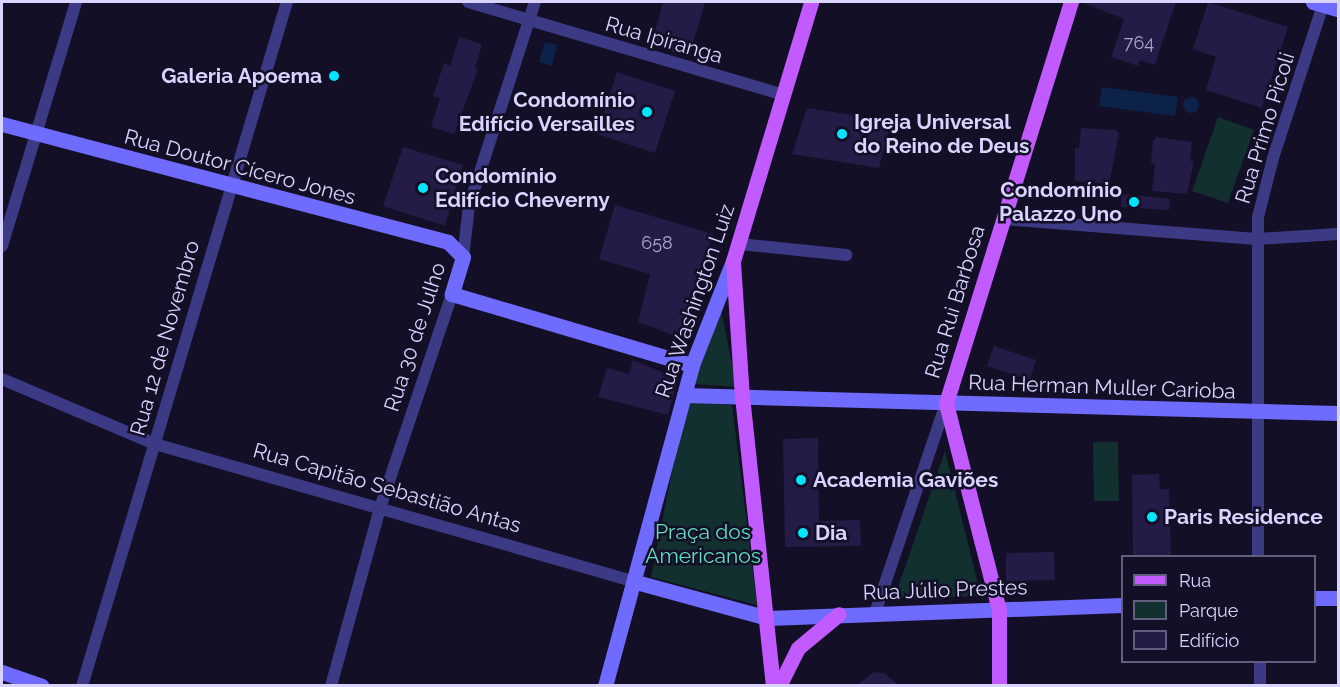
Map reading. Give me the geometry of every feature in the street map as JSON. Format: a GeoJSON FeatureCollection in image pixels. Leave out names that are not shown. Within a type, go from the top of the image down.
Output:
{"type":"FeatureCollection","features":[{"type":"Feature","properties":{"kind":"main road","name":"Rua Washington Luiz"},"geometry":{"type":"LineString","coordinates":[[605,686],[636,582],[692,365],[741,244],[780,94],[811,2]]}},
{"type":"Feature","properties":{"kind":"main road","name":"Rua Rui Barbosa"},"geometry":{"type":"LineString","coordinates":[[946,403],[1071,2]]}},
{"type":"Feature","properties":{"kind":"main road","name":"Rua Doutor Cícero Jones"},"geometry":{"type":"LineString","coordinates":[[2,124],[35,135],[230,187],[448,242],[463,257]]}},
{"type":"Feature","properties":{"kind":"main road","name":"Rua 30 de Julho"},"geometry":{"type":"LineString","coordinates":[[452,294],[463,257]]}},
{"type":"Feature","properties":{"kind":"main road"},"geometry":{"type":"LineString","coordinates":[[733,261],[742,398],[768,618],[773,686]]}},
{"type":"Feature","properties":{"kind":"main road"},"geometry":{"type":"LineString","coordinates":[[452,294],[692,365]]}},
{"type":"Feature","properties":{"kind":"main road","name":"Rua Herman Muller Carioba"},"geometry":{"type":"LineString","coordinates":[[684,395],[1338,413]]}},
{"type":"Feature","properties":{"kind":"main road"},"geometry":{"type":"LineString","coordinates":[[946,403],[999,610],[999,686]]}},
{"type":"Feature","properties":{"kind":"main road","name":"Rua Capitão Sebastião Antas"},"geometry":{"type":"LineString","coordinates":[[636,582],[768,618]]}},
{"type":"Feature","properties":{"kind":"main road"},"geometry":{"type":"LineString","coordinates":[[1316,598],[1338,598]]}},
{"type":"Feature","properties":{"kind":"main road","name":"Rua Júlio Prestes"},"geometry":{"type":"LineString","coordinates":[[768,618],[1121,605]]}},
{"type":"Feature","properties":{"kind":"main road"},"geometry":{"type":"LineString","coordinates":[[779,686],[798,648],[839,614]]}},
{"type":"Feature","properties":{"kind":"main road"},"geometry":{"type":"LineString","coordinates":[[2,672],[42,686]]}},
{"type":"Feature","properties":{"kind":"street"},"geometry":{"type":"LineString","coordinates":[[2,246],[76,2]]}},
{"type":"Feature","properties":{"kind":"street","name":"Rua 12 de Novembro"},"geometry":{"type":"LineString","coordinates":[[82,686],[287,2]]}},
{"type":"Feature","properties":{"kind":"street","name":"Rua Ipiranga"},"geometry":{"type":"LineString","coordinates":[[468,2],[780,94]]}},
{"type":"Feature","properties":{"kind":"street","name":"Rua 30 de Julho"},"geometry":{"type":"LineString","coordinates":[[463,257],[469,207],[535,2]]}},
{"type":"Feature","properties":{"kind":"street","name":"Rua Primo Picoli"},"geometry":{"type":"LineString","coordinates":[[1258,555],[1256,239],[1273,158],[1325,4]]}},
{"type":"Feature","properties":{"kind":"street"},"geometry":{"type":"LineString","coordinates":[[1003,219],[1256,239],[1338,234]]}},
{"type":"Feature","properties":{"kind":"street"},"geometry":{"type":"LineString","coordinates":[[741,244],[846,255]]}},
{"type":"Feature","properties":{"kind":"street","name":"Rua 30 de Julho"},"geometry":{"type":"LineString","coordinates":[[331,686],[380,508],[452,294]]}},
{"type":"Feature","properties":{"kind":"street","name":"Rua Capitão Sebastião Antas"},"geometry":{"type":"LineString","coordinates":[[2,379],[155,444],[636,582]]}},
{"type":"Feature","properties":{"kind":"street","name":"Rua Rui Barbosa"},"geometry":{"type":"LineString","coordinates":[[875,613],[946,403]]}},
{"type":"Feature","properties":{"kind":"street"},"geometry":{"type":"LineString","coordinates":[[1260,663],[1260,686]]}},
{"type":"Feature","properties":{"kind":"green space"},"geometry":{"type":"Polygon","coordinates":[[[1218,117],[1254,130],[1228,203],[1192,191],[1218,117]]]}},
{"type":"Feature","properties":{"kind":"green space"},"geometry":{"type":"Polygon","coordinates":[[[720,295],[722,315],[737,387],[694,384],[720,295]]]}},
{"type":"Feature","properties":{"kind":"green space","name":"Praça dos Americanos"},"geometry":{"type":"Polygon","coordinates":[[[686,402],[732,405],[757,605],[651,577],[686,402]]]}},
{"type":"Feature","properties":{"kind":"green space"},"geometry":{"type":"Polygon","coordinates":[[[1093,442],[1118,442],[1119,501],[1094,501],[1093,442]]]}},
{"type":"Feature","properties":{"kind":"green space"},"geometry":{"type":"Polygon","coordinates":[[[945,451],[981,596],[894,599],[945,451]]]}},
{"type":"Feature","properties":{"kind":"water"},"geometry":{"type":"Polygon","coordinates":[[[545,42],[557,45],[552,66],[539,62],[545,42]]]}},
{"type":"Feature","properties":{"kind":"water"},"geometry":{"type":"Polygon","coordinates":[[[1102,87],[1178,97],[1175,116],[1099,106],[1102,87]]]}},
{"type":"Feature","properties":{"kind":"water"},"geometry":{"type":"Polygon","coordinates":[[[1191,97],[1199,105],[1191,113],[1183,105],[1191,97]]]}},
{"type":"Feature","properties":{"kind":"building"},"geometry":{"type":"Polygon","coordinates":[[[663,2],[705,2],[689,57],[651,46],[663,2]]]}},
{"type":"Feature","properties":{"kind":"building"},"geometry":{"type":"Polygon","coordinates":[[[1081,2],[1176,2],[1155,65],[1140,60],[1138,66],[1111,57],[1124,19],[1081,2]]]}},
{"type":"Feature","properties":{"kind":"building"},"geometry":{"type":"Polygon","coordinates":[[[1208,2],[1288,27],[1262,108],[1206,90],[1216,57],[1193,49],[1208,2]]]}},
{"type":"Feature","properties":{"kind":"building"},"geometry":{"type":"Polygon","coordinates":[[[459,37],[482,44],[475,68],[478,69],[454,134],[431,127],[440,98],[433,96],[444,63],[450,66],[459,37]]]}},
{"type":"Feature","properties":{"kind":"building","name":"Condomínio Edifício Versailles"},"geometry":{"type":"Polygon","coordinates":[[[617,72],[675,91],[655,153],[597,134],[617,72]]]}},
{"type":"Feature","properties":{"kind":"building","name":"Igreja Universal do Reino de Deus"},"geometry":{"type":"Polygon","coordinates":[[[807,108],[891,121],[879,168],[792,154],[807,108]]]}},
{"type":"Feature","properties":{"kind":"building"},"geometry":{"type":"Polygon","coordinates":[[[1081,128],[1116,130],[1119,134],[1109,184],[1075,181],[1075,148],[1079,148],[1081,128]]]}},
{"type":"Feature","properties":{"kind":"building"},"geometry":{"type":"Polygon","coordinates":[[[1157,137],[1192,142],[1190,161],[1194,161],[1187,194],[1152,191],[1155,164],[1151,163],[1153,140],[1157,137]]]}},
{"type":"Feature","properties":{"kind":"building","name":"Condomínio Edifício Cheverny"},"geometry":{"type":"Polygon","coordinates":[[[403,147],[463,165],[445,226],[383,206],[403,147]]]}},
{"type":"Feature","properties":{"kind":"building"},"geometry":{"type":"Polygon","coordinates":[[[1122,194],[1170,199],[1169,210],[1121,207],[1122,194]]]}},
{"type":"Feature","properties":{"kind":"building"},"geometry":{"type":"Polygon","coordinates":[[[615,205],[713,234],[688,329],[673,335],[638,322],[650,274],[599,259],[615,205]]]}},
{"type":"Feature","properties":{"kind":"building"},"geometry":{"type":"Polygon","coordinates":[[[994,346],[1036,360],[1030,380],[987,366],[994,346]]]}},
{"type":"Feature","properties":{"kind":"building"},"geometry":{"type":"Polygon","coordinates":[[[633,360],[678,379],[668,415],[598,397],[607,368],[629,374],[633,360]]]}},
{"type":"Feature","properties":{"kind":"building","name":"Academia Gaviões"},"geometry":{"type":"Polygon","coordinates":[[[818,438],[819,521],[860,520],[861,546],[785,547],[783,439],[818,438]]]}},
{"type":"Feature","properties":{"kind":"building","name":"Paris Residence"},"geometry":{"type":"Polygon","coordinates":[[[1159,474],[1160,489],[1169,489],[1171,555],[1133,555],[1132,475],[1159,474]]]}},
{"type":"Feature","properties":{"kind":"building"},"geometry":{"type":"Polygon","coordinates":[[[1054,552],[1055,580],[1006,581],[1006,553],[1054,552]]]}},
{"type":"Feature","properties":{"kind":"building"},"geometry":{"type":"Polygon","coordinates":[[[874,672],[884,673],[900,686],[856,686],[874,672]]]}},
{"type":"Feature","properties":{"kind":"place","name":"Galeria Apoema"},"geometry":{"type":"Point","coordinates":[334,76]}},
{"type":"Feature","properties":{"kind":"place","name":"Condomínio Edifício Versailles"},"geometry":{"type":"Point","coordinates":[647,112]}},
{"type":"Feature","properties":{"kind":"place","name":"Igreja Universal do Reino de Deus"},"geometry":{"type":"Point","coordinates":[842,134]}},
{"type":"Feature","properties":{"kind":"place","name":"Condomínio Edifício Cheverny"},"geometry":{"type":"Point","coordinates":[423,188]}},
{"type":"Feature","properties":{"kind":"place","name":"Condomínio Palazzo Uno"},"geometry":{"type":"Point","coordinates":[1134,202]}},
{"type":"Feature","properties":{"kind":"place","name":"Academia Gaviões"},"geometry":{"type":"Point","coordinates":[801,480]}},
{"type":"Feature","properties":{"kind":"place","name":"Paris Residence"},"geometry":{"type":"Point","coordinates":[1152,517]}},
{"type":"Feature","properties":{"kind":"place","name":"Dia"},"geometry":{"type":"Point","coordinates":[803,533]}}]}
